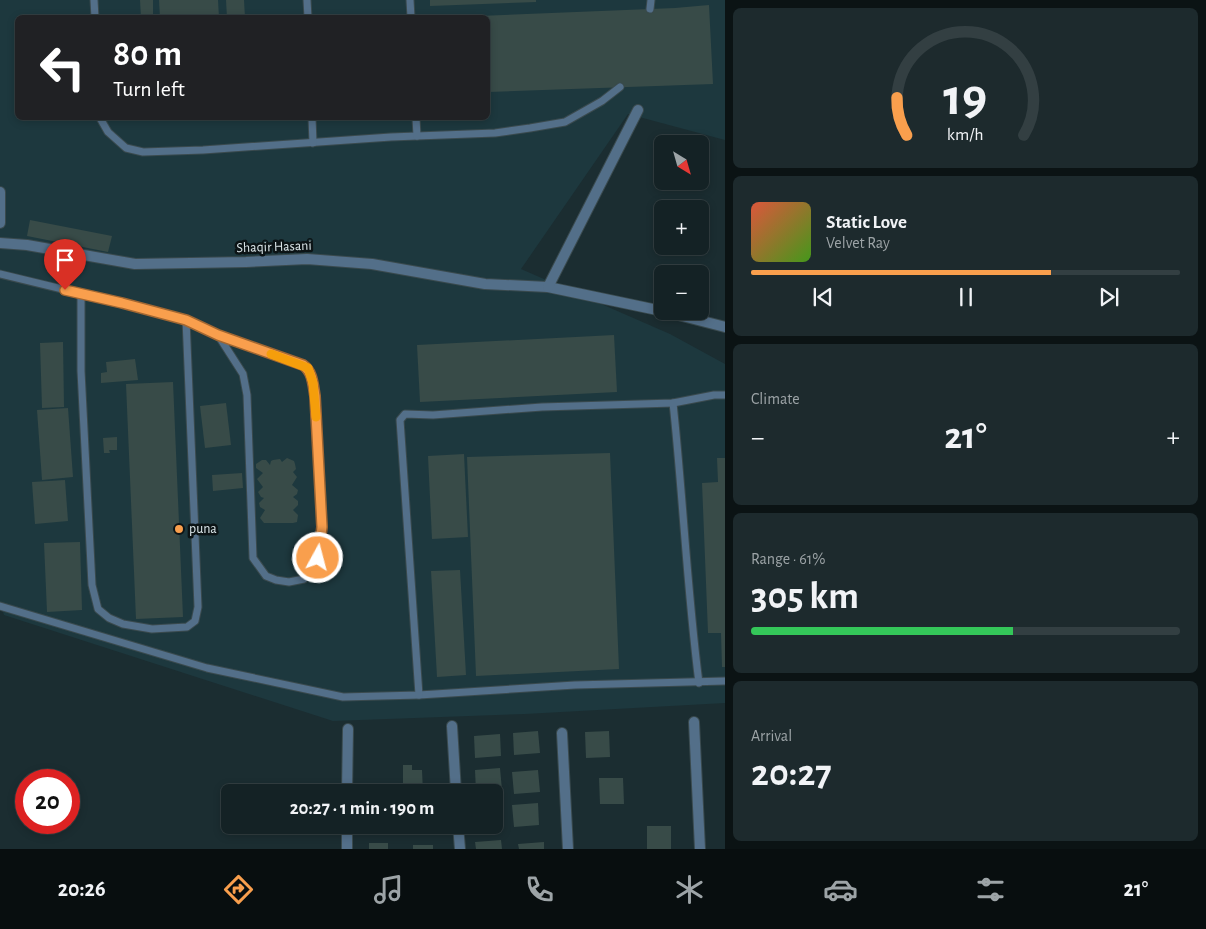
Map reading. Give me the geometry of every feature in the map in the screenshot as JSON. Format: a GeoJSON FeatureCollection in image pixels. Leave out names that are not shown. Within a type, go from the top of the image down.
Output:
{"type":"FeatureCollection","features":[{"type":"Feature","properties":{"kind":"street"},"geometry":{"type":"LineString","coordinates":[[548,288],[638,110]]}},
{"type":"Feature","properties":{"kind":"street"},"geometry":{"type":"LineString","coordinates":[[0,192],[0,223]]}},
{"type":"Feature","properties":{"kind":"street","name":"Shaqir Hasani"},"geometry":{"type":"LineString","coordinates":[[0,243],[27,245],[135,264],[307,259],[372,264],[486,284],[548,288],[654,309]]}},
{"type":"Feature","properties":{"kind":"street","name":"Shaqir Hasani"},"geometry":{"type":"LineString","coordinates":[[698,320],[725,327]]}},
{"type":"Feature","properties":{"kind":"street"},"geometry":{"type":"LineString","coordinates":[[694,722],[700,849]]}},
{"type":"Feature","properties":{"kind":"street"},"geometry":{"type":"LineString","coordinates":[[452,726],[456,784]]}},
{"type":"Feature","properties":{"kind":"street"},"geometry":{"type":"LineString","coordinates":[[347,784],[348,729]]}},
{"type":"Feature","properties":{"kind":"street"},"geometry":{"type":"LineString","coordinates":[[562,733],[568,849]]}},
{"type":"Feature","properties":{"kind":"street"},"geometry":{"type":"LineString","coordinates":[[347,834],[347,849]]}},
{"type":"Feature","properties":{"kind":"street"},"geometry":{"type":"LineString","coordinates":[[459,834],[460,849]]}},
{"type":"Feature","properties":{"kind":"lane"},"geometry":{"type":"LineString","coordinates":[[94,0],[94,15]]}},
{"type":"Feature","properties":{"kind":"lane"},"geometry":{"type":"LineString","coordinates":[[307,0],[308,15]]}},
{"type":"Feature","properties":{"kind":"lane"},"geometry":{"type":"LineString","coordinates":[[410,0],[411,15]]}},
{"type":"Feature","properties":{"kind":"lane"},"geometry":{"type":"LineString","coordinates":[[650,9],[652,0]]}},
{"type":"Feature","properties":{"kind":"lane"},"geometry":{"type":"LineString","coordinates":[[101,120],[108,132],[126,148],[143,152],[495,133],[565,122],[602,101],[620,87]]}},
{"type":"Feature","properties":{"kind":"lane"},"geometry":{"type":"LineString","coordinates":[[312,120],[313,143]]}},
{"type":"Feature","properties":{"kind":"lane"},"geometry":{"type":"LineString","coordinates":[[416,120],[417,136]]}},
{"type":"Feature","properties":{"kind":"lane"},"geometry":{"type":"LineString","coordinates":[[0,274],[82,295],[116,301],[186,320],[218,335],[308,368],[315,396],[322,527],[318,558],[314,568],[304,578],[290,582],[276,580],[266,576],[253,558],[248,395],[243,374],[218,335]]}},
{"type":"Feature","properties":{"kind":"lane"},"geometry":{"type":"LineString","coordinates":[[82,295],[81,371],[92,585],[98,609],[109,618],[123,624],[152,628],[187,627],[195,620],[197,614],[186,320]]}},
{"type":"Feature","properties":{"kind":"lane"},"geometry":{"type":"LineString","coordinates":[[419,695],[400,420],[405,414],[433,415],[542,407],[673,403],[714,395],[725,395]]}},
{"type":"Feature","properties":{"kind":"lane"},"geometry":{"type":"LineString","coordinates":[[673,403],[699,683]]}},
{"type":"Feature","properties":{"kind":"lane"},"geometry":{"type":"LineString","coordinates":[[0,606],[207,668],[342,697],[419,695],[575,685],[725,681]]}},
{"type":"Feature","properties":{"kind":"shaded area"},"geometry":{"type":"Polygon","coordinates":[[[0,0],[725,0],[725,140],[628,114],[521,269],[670,334],[725,364],[725,703],[525,714],[333,721],[4,615],[0,602],[0,0]]]}},
{"type":"Feature","properties":{"kind":"building"},"geometry":{"type":"Polygon","coordinates":[[[140,0],[153,0],[153,15],[141,15],[140,0]]]}},
{"type":"Feature","properties":{"kind":"building"},"geometry":{"type":"Polygon","coordinates":[[[159,0],[218,0],[219,15],[160,15],[159,0]]]}},
{"type":"Feature","properties":{"kind":"building"},"geometry":{"type":"Polygon","coordinates":[[[226,0],[244,0],[245,15],[227,15],[226,0]]]}},
{"type":"Feature","properties":{"kind":"building"},"geometry":{"type":"Polygon","coordinates":[[[430,0],[536,0],[536,2],[430,6],[430,0]]]}},
{"type":"Feature","properties":{"kind":"building"},"geometry":{"type":"Polygon","coordinates":[[[709,5],[713,84],[490,92],[490,16],[709,5]]]}},
{"type":"Feature","properties":{"kind":"building"},"geometry":{"type":"Polygon","coordinates":[[[30,220],[112,236],[108,252],[27,236],[30,220]]]}},
{"type":"Feature","properties":{"kind":"building"},"geometry":{"type":"Polygon","coordinates":[[[614,335],[617,392],[420,402],[417,345],[614,335]]]}},
{"type":"Feature","properties":{"kind":"building"},"geometry":{"type":"Polygon","coordinates":[[[63,342],[64,407],[42,408],[40,343],[63,342]]]}},
{"type":"Feature","properties":{"kind":"building"},"geometry":{"type":"Polygon","coordinates":[[[135,359],[138,380],[101,383],[101,373],[107,372],[106,362],[135,359]]]}},
{"type":"Feature","properties":{"kind":"building"},"geometry":{"type":"Polygon","coordinates":[[[173,382],[183,617],[136,619],[126,384],[173,382]]]}},
{"type":"Feature","properties":{"kind":"building"},"geometry":{"type":"Polygon","coordinates":[[[226,403],[231,445],[205,448],[200,406],[226,403]]]}},
{"type":"Feature","properties":{"kind":"building"},"geometry":{"type":"Polygon","coordinates":[[[68,408],[73,477],[42,480],[37,410],[68,408]]]}},
{"type":"Feature","properties":{"kind":"building"},"geometry":{"type":"Polygon","coordinates":[[[117,437],[117,450],[109,450],[110,453],[104,453],[103,438],[117,437]]]}},
{"type":"Feature","properties":{"kind":"building"},"geometry":{"type":"Polygon","coordinates":[[[610,453],[619,669],[476,676],[467,457],[610,453]]]}},
{"type":"Feature","properties":{"kind":"building"},"geometry":{"type":"Polygon","coordinates":[[[464,454],[468,537],[432,539],[428,456],[464,454]]]}},
{"type":"Feature","properties":{"kind":"building"},"geometry":{"type":"Polygon","coordinates":[[[287,458],[294,461],[296,469],[293,472],[297,477],[292,485],[298,490],[297,494],[293,497],[298,501],[298,505],[293,510],[298,515],[297,522],[264,523],[260,518],[265,510],[260,507],[259,503],[264,498],[258,492],[263,487],[257,479],[263,473],[256,468],[256,464],[266,460],[270,465],[273,460],[280,459],[282,462],[287,458]]]}},
{"type":"Feature","properties":{"kind":"building"},"geometry":{"type":"Polygon","coordinates":[[[717,458],[725,458],[725,667],[722,667],[721,633],[708,633],[702,483],[718,482],[717,458]]]}},
{"type":"Feature","properties":{"kind":"building"},"geometry":{"type":"Polygon","coordinates":[[[242,473],[243,488],[213,491],[212,475],[242,473]]]}},
{"type":"Feature","properties":{"kind":"building"},"geometry":{"type":"Polygon","coordinates":[[[65,480],[68,521],[35,524],[32,482],[65,480]]]}},
{"type":"Feature","properties":{"kind":"building"},"geometry":{"type":"Polygon","coordinates":[[[80,542],[82,610],[47,612],[44,543],[80,542]]]}},
{"type":"Feature","properties":{"kind":"building"},"geometry":{"type":"Polygon","coordinates":[[[460,570],[466,675],[437,677],[431,571],[460,570]]]}},
{"type":"Feature","properties":{"kind":"building"},"geometry":{"type":"Polygon","coordinates":[[[538,731],[540,753],[514,755],[513,733],[538,731]]]}},
{"type":"Feature","properties":{"kind":"building"},"geometry":{"type":"Polygon","coordinates":[[[609,731],[610,757],[586,758],[585,732],[609,731]]]}},
{"type":"Feature","properties":{"kind":"building"},"geometry":{"type":"Polygon","coordinates":[[[500,734],[501,756],[475,758],[474,736],[500,734]]]}},
{"type":"Feature","properties":{"kind":"building"},"geometry":{"type":"Polygon","coordinates":[[[403,765],[412,765],[412,770],[422,770],[423,784],[403,784],[403,765]]]}},
{"type":"Feature","properties":{"kind":"building"},"geometry":{"type":"Polygon","coordinates":[[[500,768],[501,784],[476,784],[475,770],[500,768]]]}},
{"type":"Feature","properties":{"kind":"building"},"geometry":{"type":"Polygon","coordinates":[[[538,770],[540,792],[514,794],[512,772],[538,770]]]}},
{"type":"Feature","properties":{"kind":"building"},"geometry":{"type":"Polygon","coordinates":[[[599,778],[623,778],[624,804],[600,804],[599,778]]]}},
{"type":"Feature","properties":{"kind":"building"},"geometry":{"type":"Polygon","coordinates":[[[538,803],[539,825],[514,827],[512,805],[538,803]]]}},
{"type":"Feature","properties":{"kind":"building"},"geometry":{"type":"Polygon","coordinates":[[[647,826],[671,826],[671,849],[647,849],[647,826]]]}},
{"type":"Feature","properties":{"kind":"building"},"geometry":{"type":"Polygon","coordinates":[[[501,840],[502,849],[476,849],[475,842],[501,840]]]}},
{"type":"Feature","properties":{"kind":"building"},"geometry":{"type":"Polygon","coordinates":[[[544,842],[544,849],[519,849],[518,844],[544,842]]]}},
{"type":"Feature","properties":{"kind":"building"},"geometry":{"type":"Polygon","coordinates":[[[369,843],[388,843],[388,849],[369,849],[369,843]]]}},
{"type":"Feature","properties":{"kind":"building"},"geometry":{"type":"Polygon","coordinates":[[[413,845],[433,845],[433,849],[413,849],[413,845]]]}},
{"type":"Feature","properties":{"kind":"slow traffic"},"geometry":{"type":"LineString","coordinates":[[271,354],[308,368],[313,383],[316,417]]}},
{"type":"Feature","properties":{"kind":"place","name":"puna"},"geometry":{"type":"Point","coordinates":[179,529]}},
{"type":"Feature","properties":{"kind":"route"},"geometry":{"type":"LineString","coordinates":[[65,290],[153,310],[186,320],[218,335],[308,368],[315,396],[322,527],[318,558]]}}]}
